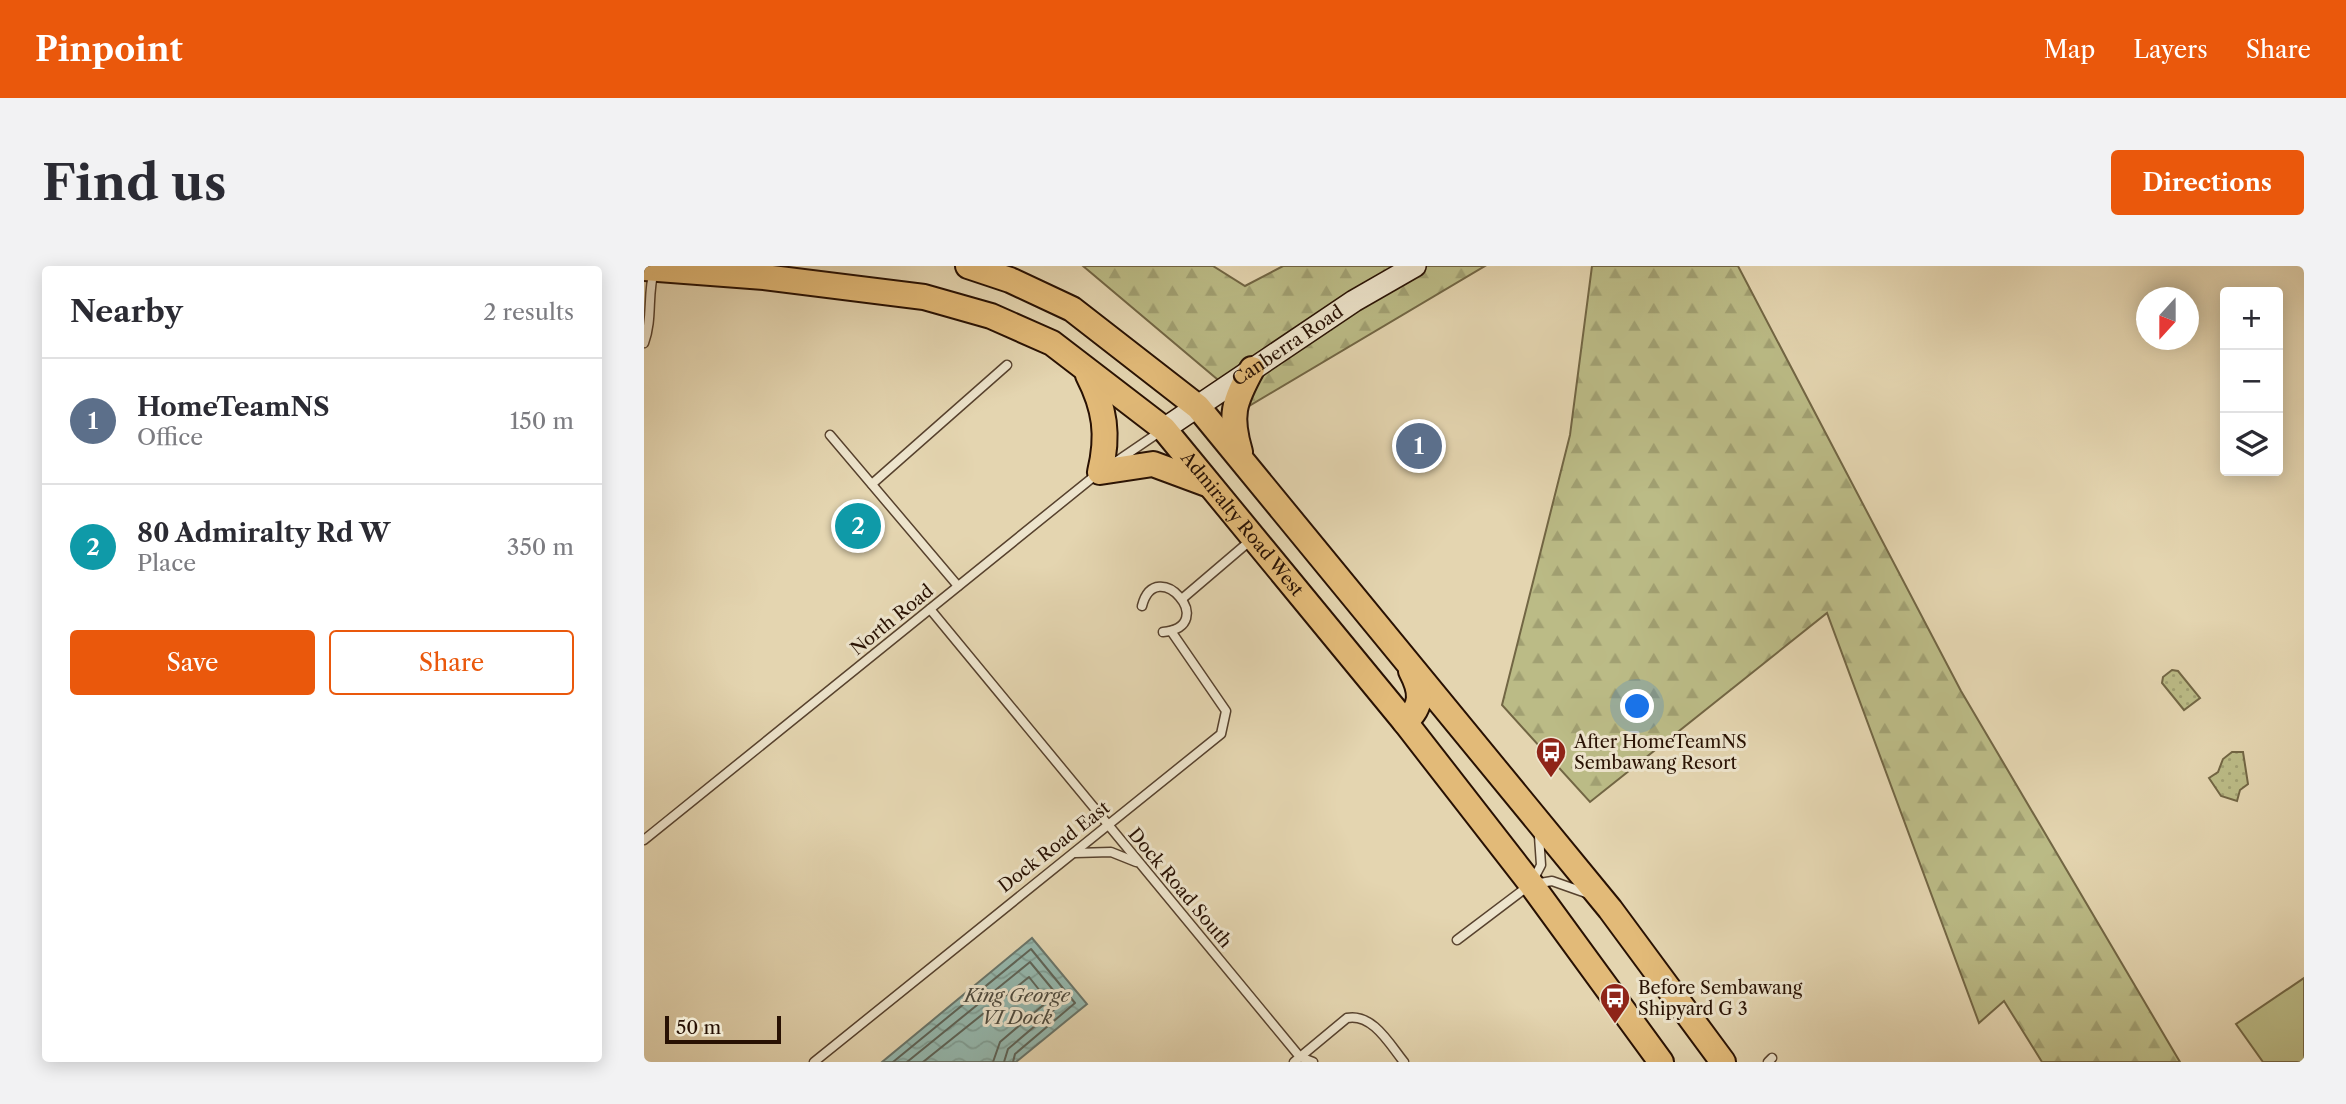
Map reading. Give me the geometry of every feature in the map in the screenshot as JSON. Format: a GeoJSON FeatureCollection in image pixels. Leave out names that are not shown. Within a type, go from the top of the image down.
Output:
{"type":"FeatureCollection","features":[{"type":"Feature","properties":{"kind":"main road"},"geometry":{"type":"LineString","coordinates":[[968,266],[1010,279],[1072,309],[1198,407],[1610,909],[1723,1062]]}},
{"type":"Feature","properties":{"kind":"main road","name":"Canberra Road"},"geometry":{"type":"LineString","coordinates":[[1164,429],[1354,301],[1415,266]]}},
{"type":"Feature","properties":{"kind":"main road","name":"Admiralty Road West"},"geometry":{"type":"LineString","coordinates":[[657,267],[924,297],[991,316],[1052,344],[1164,429],[1405,722],[1531,884],[1661,1062]]}},
{"type":"Feature","properties":{"kind":"main road"},"geometry":{"type":"LineString","coordinates":[[1084,368],[1102,404],[1106,448],[1100,472],[1153,464],[1211,485]]}},
{"type":"Feature","properties":{"kind":"main road"},"geometry":{"type":"LineString","coordinates":[[1243,460],[1233,418],[1236,399],[1252,369]]}},
{"type":"Feature","properties":{"kind":"main road"},"geometry":{"type":"LineString","coordinates":[[1399,651],[1417,683],[1420,699],[1417,711],[1405,722]]}},
{"type":"Feature","properties":{"kind":"lane"},"geometry":{"type":"LineString","coordinates":[[644,343],[650,328],[651,282],[657,267]]}},
{"type":"Feature","properties":{"kind":"lane"},"geometry":{"type":"LineString","coordinates":[[872,484],[1007,365]]}},
{"type":"Feature","properties":{"kind":"lane","name":"North Road"},"geometry":{"type":"LineString","coordinates":[[644,840],[1100,472],[1164,429]]}},
{"type":"Feature","properties":{"kind":"lane"},"geometry":{"type":"LineString","coordinates":[[830,435],[958,586]]}},
{"type":"Feature","properties":{"kind":"lane"},"geometry":{"type":"LineString","coordinates":[[1142,606],[1148,594],[1157,589],[1176,591],[1183,598],[1253,538]]}},
{"type":"Feature","properties":{"kind":"lane","name":"Dock Road East"},"geometry":{"type":"LineString","coordinates":[[814,1062],[1221,734],[1226,722],[1226,711],[1167,631],[1185,618],[1183,598]]}},
{"type":"Feature","properties":{"kind":"lane","name":"Dock Road South"},"geometry":{"type":"LineString","coordinates":[[930,609],[1297,1059]]}},
{"type":"Feature","properties":{"kind":"lane"},"geometry":{"type":"LineString","coordinates":[[1457,940],[1531,884],[1541,865],[1532,814]]}},
{"type":"Feature","properties":{"kind":"lane"},"geometry":{"type":"LineString","coordinates":[[1072,853],[1091,850],[1111,852],[1139,863]]}},
{"type":"Feature","properties":{"kind":"lane"},"geometry":{"type":"LineString","coordinates":[[1531,884],[1552,881],[1569,885],[1610,909]]}},
{"type":"Feature","properties":{"kind":"lane"},"geometry":{"type":"LineString","coordinates":[[1297,1059],[1331,1034],[1347,1017],[1363,1019],[1375,1026],[1405,1062]]}},
{"type":"Feature","properties":{"kind":"lane"},"geometry":{"type":"LineString","coordinates":[[1297,1059],[1313,1062]]}},
{"type":"Feature","properties":{"kind":"green space"},"geometry":{"type":"Polygon","coordinates":[[[1083,266],[1213,266],[1245,286],[1283,266],[1485,266],[1249,406],[1083,266]]]}},
{"type":"Feature","properties":{"kind":"green space"},"geometry":{"type":"Polygon","coordinates":[[[1592,266],[1738,266],[1961,691],[2180,1062],[2042,1062],[2004,1001],[1979,1023],[1827,613],[1590,802],[1502,705],[1570,435],[1592,266]]]}},
{"type":"Feature","properties":{"kind":"green space"},"geometry":{"type":"Polygon","coordinates":[[[2172,670],[2178,671],[2200,698],[2184,710],[2162,683],[2163,677],[2172,670]]]}},
{"type":"Feature","properties":{"kind":"green space"},"geometry":{"type":"Polygon","coordinates":[[[2232,752],[2243,752],[2248,784],[2240,790],[2237,801],[2221,796],[2209,778],[2218,772],[2223,759],[2232,752]]]}},
{"type":"Feature","properties":{"kind":"green space"},"geometry":{"type":"Polygon","coordinates":[[[2304,978],[2304,1062],[2263,1062],[2236,1024],[2304,978]]]}},
{"type":"Feature","properties":{"kind":"water","name":"King George VI Dock"},"geometry":{"type":"Polygon","coordinates":[[[1032,938],[1087,1004],[1016,1062],[882,1062],[1032,938]]]}},
{"type":"Feature","properties":{"kind":"place","name":"HomeTeamNS"},"geometry":{"type":"Point","coordinates":[1419,446]}},
{"type":"Feature","properties":{"kind":"place","name":"80 Admiralty Rd W"},"geometry":{"type":"Point","coordinates":[858,526]}},
{"type":"Feature","properties":{"kind":"place","name":"After HomeTeamNS Sembawang Resort"},"geometry":{"type":"Point","coordinates":[1551,779]}},
{"type":"Feature","properties":{"kind":"place","name":"Before Sembawang Shipyard G 3"},"geometry":{"type":"Point","coordinates":[1615,1025]}}]}
